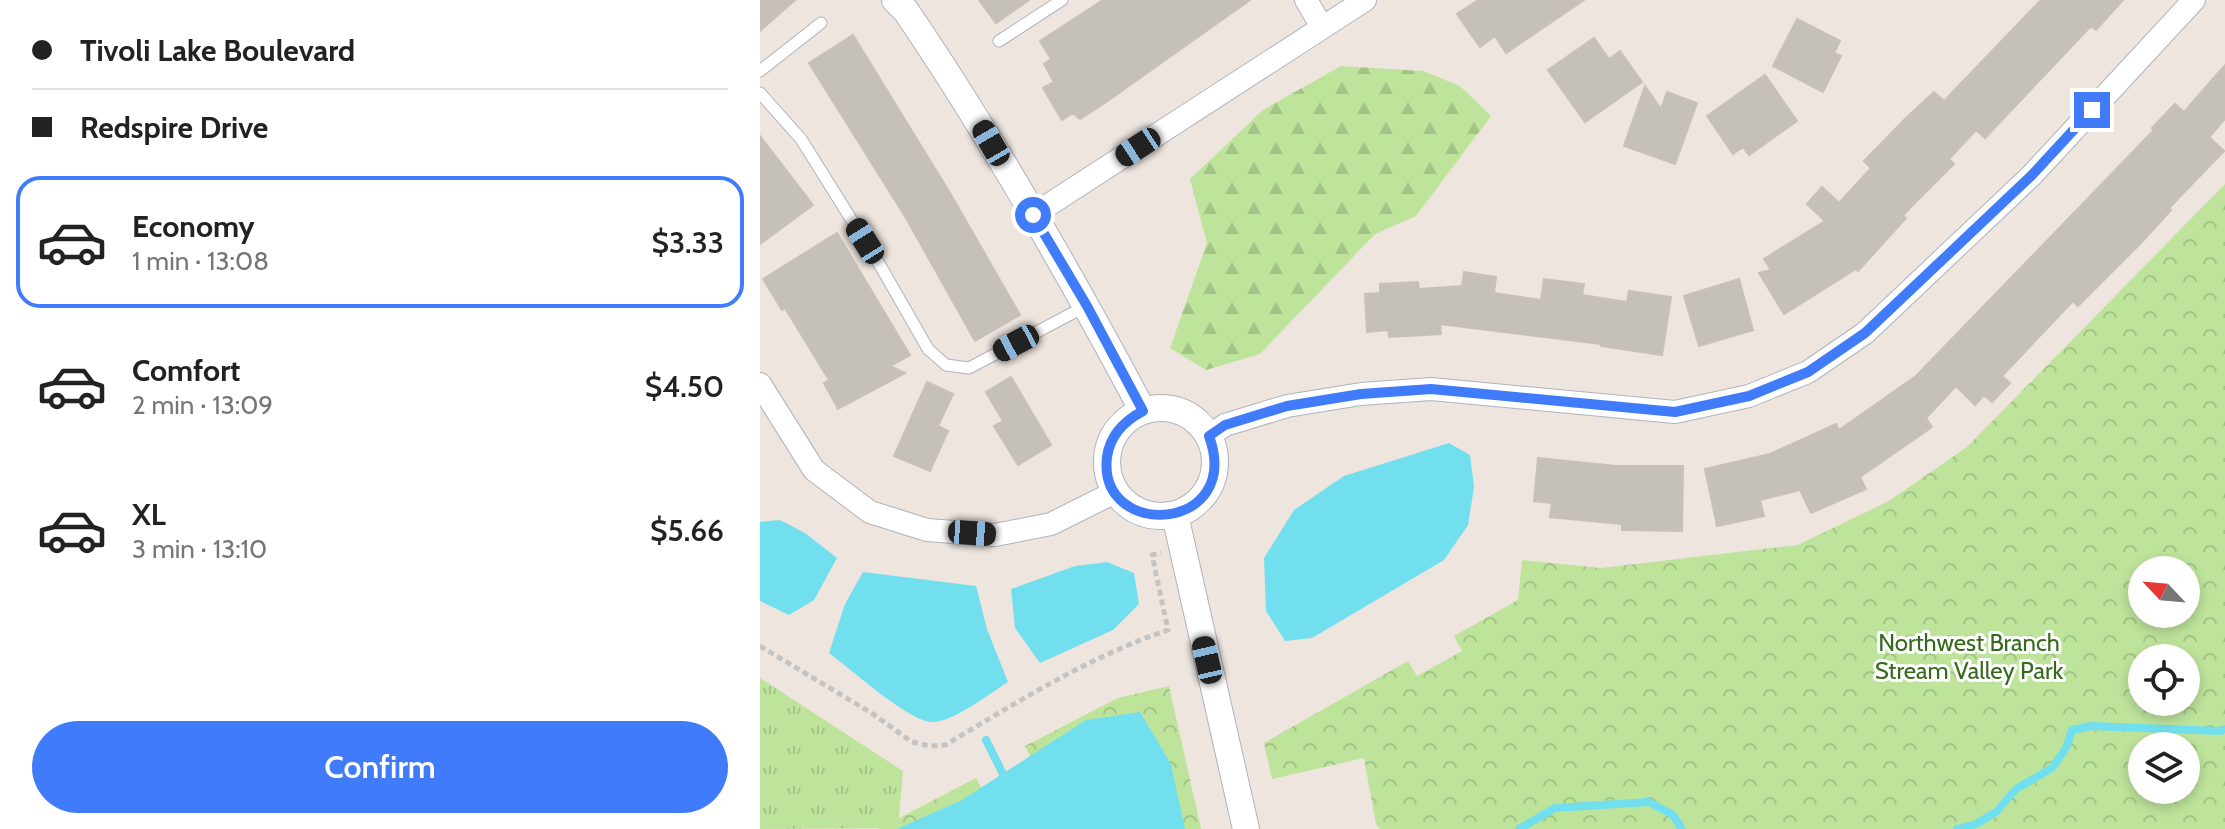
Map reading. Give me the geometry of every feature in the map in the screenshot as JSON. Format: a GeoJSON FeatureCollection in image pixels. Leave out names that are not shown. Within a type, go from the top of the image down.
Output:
{"type":"FeatureCollection","features":[{"type":"Feature","properties":{"kind":"street"},"geometry":{"type":"LineString","coordinates":[[895,0],[906,11],[962,94],[1087,306],[1143,411]]}},
{"type":"Feature","properties":{"kind":"street"},"geometry":{"type":"LineString","coordinates":[[1306,0],[1322,27]]}},
{"type":"Feature","properties":{"kind":"street"},"geometry":{"type":"LineString","coordinates":[[1033,215],[1365,0]]}},
{"type":"Feature","properties":{"kind":"street"},"geometry":{"type":"LineString","coordinates":[[1209,436],[1225,425],[1287,406],[1361,394],[1431,389],[1675,412],[1749,396],[1808,372],[1865,333],[2031,176],[2194,0]]}},
{"type":"Feature","properties":{"kind":"street"},"geometry":{"type":"LineString","coordinates":[[760,384],[814,470],[870,512],[927,530],[995,535],[1051,524],[1115,492]]}},
{"type":"Feature","properties":{"kind":"street"},"geometry":{"type":"LineString","coordinates":[[1173,409],[1187,414],[1209,436],[1215,468],[1211,484],[1202,498],[1190,508],[1175,515],[1158,517],[1141,513],[1127,505],[1115,492],[1108,478],[1109,445],[1128,419],[1143,411],[1173,409]]}},
{"type":"Feature","properties":{"kind":"street"},"geometry":{"type":"LineString","coordinates":[[1175,515],[1246,829]]}},
{"type":"Feature","properties":{"kind":"lane"},"geometry":{"type":"LineString","coordinates":[[999,41],[1062,0]]}},
{"type":"Feature","properties":{"kind":"lane"},"geometry":{"type":"LineString","coordinates":[[760,71],[821,23]]}},
{"type":"Feature","properties":{"kind":"lane"},"geometry":{"type":"LineString","coordinates":[[760,93],[801,139],[928,349],[946,365],[969,368],[1087,306]]}},
{"type":"Feature","properties":{"kind":"path"},"geometry":{"type":"LineString","coordinates":[[760,646],[873,714],[912,742],[945,745],[1060,677],[1123,645],[1168,630],[1152,555]]}},
{"type":"Feature","properties":{"kind":"green space"},"geometry":{"type":"Polygon","coordinates":[[[1341,66],[1423,71],[1460,86],[1491,116],[1416,216],[1375,234],[1260,354],[1206,370],[1170,348],[1207,243],[1190,179],[1263,110],[1341,66]]]}},
{"type":"Feature","properties":{"kind":"green space","name":"Northwest Branch Stream Valley Park"},"geometry":{"type":"Polygon","coordinates":[[[2225,184],[2225,829],[1380,829],[1376,825],[1364,758],[1272,779],[1264,743],[1408,661],[1417,676],[1462,651],[1454,636],[1518,600],[1522,560],[1601,568],[1798,545],[1889,501],[1967,447],[2225,184]]]}},
{"type":"Feature","properties":{"kind":"green space"},"geometry":{"type":"Polygon","coordinates":[[[760,678],[903,771],[898,828],[760,829],[760,678]]]}},
{"type":"Feature","properties":{"kind":"green space"},"geometry":{"type":"Polygon","coordinates":[[[1169,686],[1201,829],[878,829],[976,778],[997,818],[1048,792],[1025,746],[1118,698],[1169,686]]]}},
{"type":"Feature","properties":{"kind":"water"},"geometry":{"type":"Polygon","coordinates":[[[1449,443],[1470,455],[1474,487],[1468,525],[1444,560],[1312,638],[1285,641],[1266,611],[1264,558],[1294,510],[1344,476],[1449,443]]]}},
{"type":"Feature","properties":{"kind":"water"},"geometry":{"type":"Polygon","coordinates":[[[780,520],[805,533],[837,558],[814,600],[789,615],[760,601],[760,522],[780,520]]]}},
{"type":"Feature","properties":{"kind":"water"},"geometry":{"type":"Polygon","coordinates":[[[1107,562],[1134,573],[1139,604],[1113,630],[1040,663],[1015,628],[1011,589],[1075,566],[1107,562]]]}},
{"type":"Feature","properties":{"kind":"water"},"geometry":{"type":"Polygon","coordinates":[[[863,572],[976,586],[987,629],[1008,682],[961,712],[932,722],[909,713],[880,693],[829,653],[845,604],[863,572]]]}},
{"type":"Feature","properties":{"kind":"water"},"geometry":{"type":"Polygon","coordinates":[[[1140,712],[1171,764],[1185,829],[897,829],[962,800],[1086,720],[1140,712]]]}},
{"type":"Feature","properties":{"kind":"building"},"geometry":{"type":"Polygon","coordinates":[[[760,0],[795,0],[760,31],[760,0]]]}},
{"type":"Feature","properties":{"kind":"building"},"geometry":{"type":"Polygon","coordinates":[[[979,0],[1029,0],[996,23],[979,0]]]}},
{"type":"Feature","properties":{"kind":"building"},"geometry":{"type":"Polygon","coordinates":[[[1103,0],[1250,0],[1102,105],[1080,119],[1073,113],[1062,120],[1043,88],[1054,82],[1044,64],[1051,59],[1040,41],[1103,0]]]}},
{"type":"Feature","properties":{"kind":"building"},"geometry":{"type":"Polygon","coordinates":[[[1478,0],[1584,0],[1506,53],[1495,36],[1480,47],[1457,14],[1478,0]]]}},
{"type":"Feature","properties":{"kind":"building"},"geometry":{"type":"Polygon","coordinates":[[[2041,0],[2123,0],[2096,30],[2091,26],[1985,138],[1976,130],[1949,159],[1954,164],[1903,215],[1906,218],[1858,271],[1856,269],[1784,314],[1759,273],[1771,270],[1764,259],[1825,221],[1807,204],[1822,187],[1839,203],[1871,168],[1864,161],[1907,117],[1934,92],[1944,101],[2041,0]]]}},
{"type":"Feature","properties":{"kind":"building"},"geometry":{"type":"Polygon","coordinates":[[[1797,19],[1840,41],[1834,53],[1841,56],[1823,92],[1773,66],[1797,19]]]}},
{"type":"Feature","properties":{"kind":"building"},"geometry":{"type":"Polygon","coordinates":[[[853,35],[1020,315],[975,341],[906,218],[809,63],[853,35]]]}},
{"type":"Feature","properties":{"kind":"building"},"geometry":{"type":"Polygon","coordinates":[[[1594,38],[1609,59],[1620,51],[1642,82],[1585,122],[1548,70],[1594,38]]]}},
{"type":"Feature","properties":{"kind":"building"},"geometry":{"type":"Polygon","coordinates":[[[2225,65],[2225,119],[2209,137],[2224,151],[2169,208],[2171,210],[2142,242],[2078,306],[2073,301],[2002,376],[2010,383],[1992,402],[1984,395],[1975,405],[1956,386],[1926,418],[1932,427],[1860,477],[1866,489],[1811,513],[1800,490],[1760,500],[1764,516],[1717,526],[1705,469],[1770,454],[1836,424],[1839,430],[1916,376],[2154,130],[2152,128],[2175,104],[2184,112],[2225,65]]]}},
{"type":"Feature","properties":{"kind":"building"},"geometry":{"type":"Polygon","coordinates":[[[1765,75],[1797,121],[1749,155],[1743,147],[1733,154],[1707,116],[1765,75]]]}},
{"type":"Feature","properties":{"kind":"building"},"geometry":{"type":"Polygon","coordinates":[[[1645,86],[1661,109],[1667,92],[1697,103],[1675,164],[1624,146],[1645,86]]]}},
{"type":"Feature","properties":{"kind":"building"},"geometry":{"type":"Polygon","coordinates":[[[760,136],[813,205],[760,244],[760,136]]]}},
{"type":"Feature","properties":{"kind":"building"},"geometry":{"type":"Polygon","coordinates":[[[837,233],[910,355],[890,366],[905,373],[838,409],[824,383],[829,380],[785,308],[782,310],[763,279],[837,233]]]}},
{"type":"Feature","properties":{"kind":"building"},"geometry":{"type":"Polygon","coordinates":[[[1464,272],[1496,277],[1494,293],[1541,300],[1544,279],[1584,284],[1582,295],[1627,302],[1629,291],[1671,297],[1662,355],[1601,344],[1440,324],[1441,334],[1389,337],[1388,330],[1367,332],[1365,294],[1380,293],[1380,284],[1418,282],[1419,289],[1462,286],[1464,272]]]}},
{"type":"Feature","properties":{"kind":"building"},"geometry":{"type":"Polygon","coordinates":[[[1739,279],[1753,330],[1699,346],[1684,296],[1739,279]]]}},
{"type":"Feature","properties":{"kind":"building"},"geometry":{"type":"Polygon","coordinates":[[[1011,377],[1051,445],[1018,465],[994,426],[1003,421],[986,392],[1011,377]]]}},
{"type":"Feature","properties":{"kind":"building"},"geometry":{"type":"Polygon","coordinates":[[[927,382],[953,394],[938,426],[948,431],[930,471],[894,456],[927,382]]]}},
{"type":"Feature","properties":{"kind":"building"},"geometry":{"type":"Polygon","coordinates":[[[1538,458],[1616,466],[1683,466],[1682,531],[1622,530],[1622,524],[1550,517],[1552,503],[1534,501],[1538,458]]]}},
{"type":"Feature","properties":{"kind":"waterway"},"geometry":{"type":"LineString","coordinates":[[1957,829],[1976,824],[1996,812],[2016,789],[2052,768],[2066,748],[2072,730],[2091,726],[2225,729]]}},
{"type":"Feature","properties":{"kind":"waterway"},"geometry":{"type":"LineString","coordinates":[[986,740],[1007,782]]}},
{"type":"Feature","properties":{"kind":"waterway"},"geometry":{"type":"LineString","coordinates":[[1519,829],[1555,808],[1649,802],[1673,815],[1682,829]]}},
{"type":"Feature","properties":{"kind":"route"},"geometry":{"type":"LineString","coordinates":[[1033,215],[1087,306],[1143,411],[1128,419],[1109,445],[1108,478],[1127,505],[1141,513],[1158,517],[1175,515],[1190,508],[1202,498],[1211,484],[1215,468],[1209,436],[1225,425],[1287,406],[1361,394],[1431,389],[1675,412],[1749,396],[1808,372],[1865,333],[2031,176],[2092,110]]}}]}
